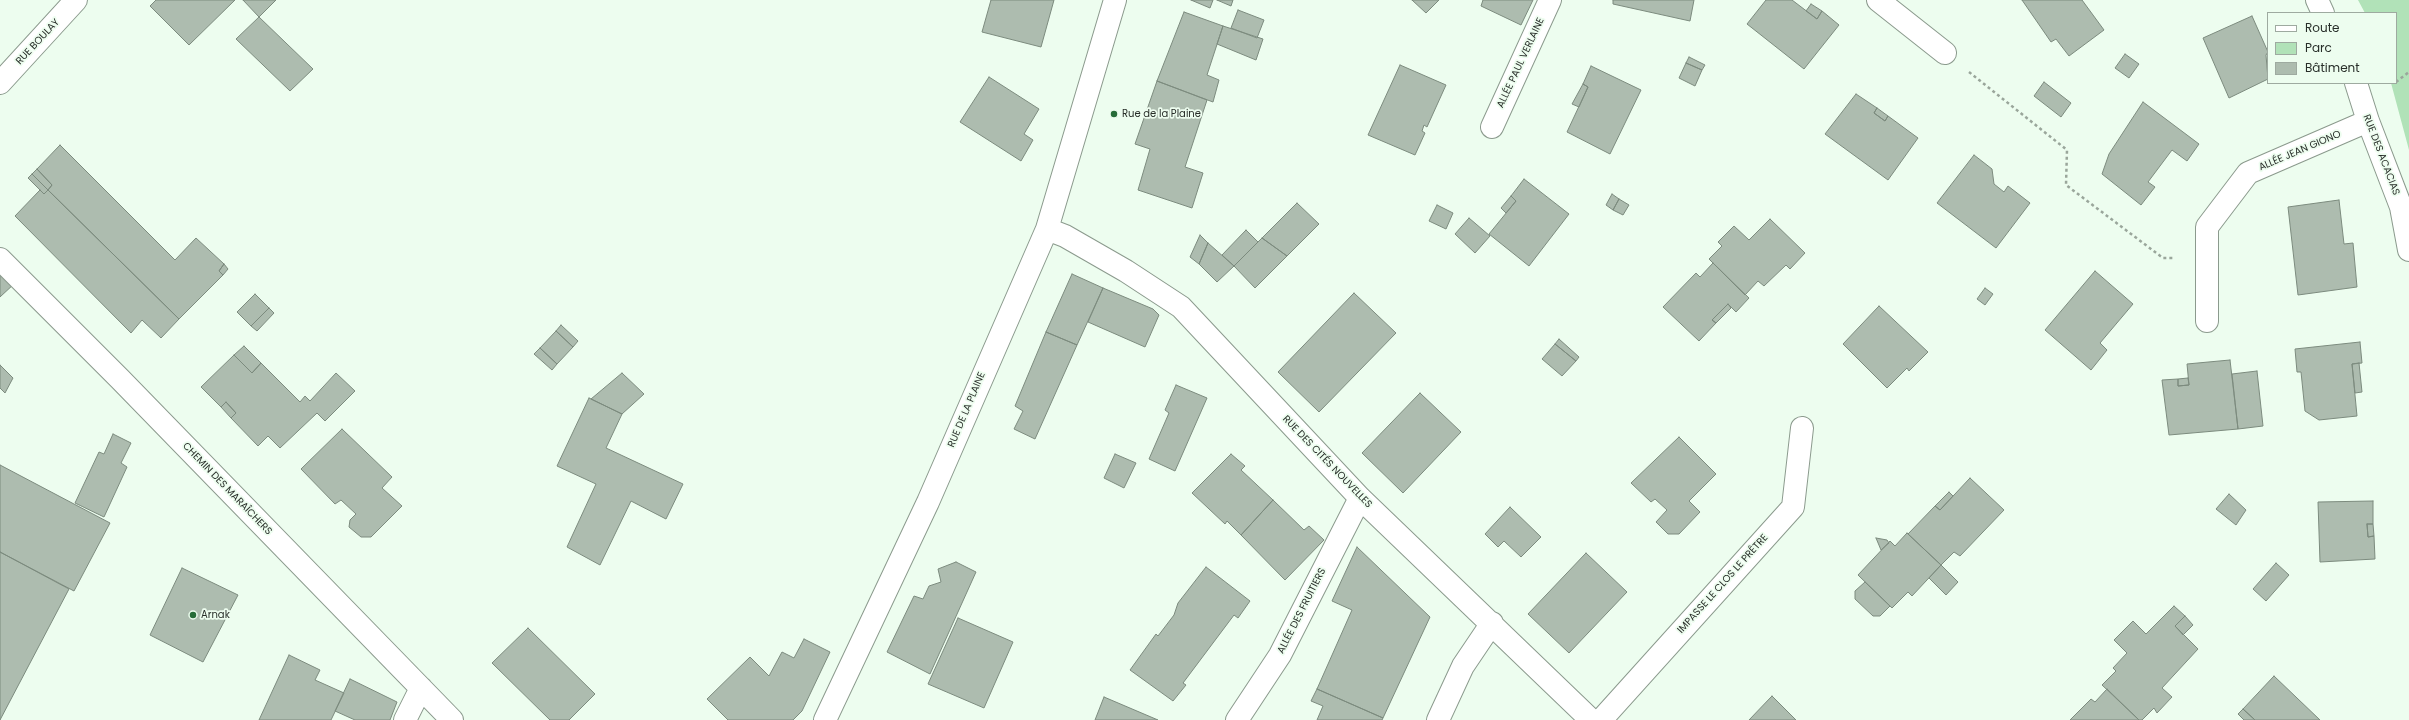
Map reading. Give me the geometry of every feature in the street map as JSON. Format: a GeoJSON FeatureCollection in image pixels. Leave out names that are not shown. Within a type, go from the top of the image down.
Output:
{"type":"FeatureCollection","features":[{"type":"Feature","properties":{"kind":"street","name":"RUE BOULAY"},"geometry":{"type":"LineString","coordinates":[[0,83],[76,0]]}},
{"type":"Feature","properties":{"kind":"street","name":"RUE DE LA PLAINE"},"geometry":{"type":"LineString","coordinates":[[825,720],[928,502],[1047,229],[1115,0]]}},
{"type":"Feature","properties":{"kind":"street","name":"ALLÉE PAUL VERLAINE"},"geometry":{"type":"LineString","coordinates":[[1492,127],[1550,0]]}},
{"type":"Feature","properties":{"kind":"street"},"geometry":{"type":"LineString","coordinates":[[1878,0],[1946,53]]}},
{"type":"Feature","properties":{"kind":"street"},"geometry":{"type":"LineString","coordinates":[[2317,0],[2323,12]]}},
{"type":"Feature","properties":{"kind":"street","name":"RUE DES ACACIAS"},"geometry":{"type":"LineString","coordinates":[[2356,84],[2368,121],[2401,208],[2409,250]]}},
{"type":"Feature","properties":{"kind":"street","name":"ALLÉE JEAN GIONO"},"geometry":{"type":"LineString","coordinates":[[2207,321],[2207,227],[2248,173],[2368,121]]}},
{"type":"Feature","properties":{"kind":"street","name":"RUE DES CITÉS NOUVELLES"},"geometry":{"type":"LineString","coordinates":[[1047,229],[1065,236],[1126,271],[1181,307],[1360,498],[1492,623],[1591,720]]}},
{"type":"Feature","properties":{"kind":"street","name":"CHEMIN DES MARAÎCHERS"},"geometry":{"type":"LineString","coordinates":[[0,259],[120,379],[452,720]]}},
{"type":"Feature","properties":{"kind":"street","name":"IMPASSE LE CLOS LE PRÊTRE"},"geometry":{"type":"LineString","coordinates":[[1600,720],[1793,507],[1802,428]]}},
{"type":"Feature","properties":{"kind":"street","name":"ALLÉE DES FRUITIERS"},"geometry":{"type":"LineString","coordinates":[[1237,720],[1280,655],[1360,498]]}},
{"type":"Feature","properties":{"kind":"street"},"geometry":{"type":"LineString","coordinates":[[1438,720],[1463,666],[1492,623]]}},
{"type":"Feature","properties":{"kind":"street"},"geometry":{"type":"LineString","coordinates":[[405,720],[421,688]]}},
{"type":"Feature","properties":{"kind":"path"},"geometry":{"type":"LineString","coordinates":[[1946,53],[2067,150],[2066,185],[2163,258],[2207,258]]}},
{"type":"Feature","properties":{"kind":"path"},"geometry":{"type":"LineString","coordinates":[[2397,81],[2409,72]]}},
{"type":"Feature","properties":{"kind":"green space"},"geometry":{"type":"Polygon","coordinates":[[[2358,0],[2409,0],[2409,150],[2391,84],[2397,84],[2397,12],[2364,12],[2358,0]]]}},
{"type":"Feature","properties":{"kind":"building"},"geometry":{"type":"Polygon","coordinates":[[[156,0],[235,0],[189,45],[150,6],[156,0]]]}},
{"type":"Feature","properties":{"kind":"building"},"geometry":{"type":"Polygon","coordinates":[[[243,0],[276,0],[259,17],[243,0]]]}},
{"type":"Feature","properties":{"kind":"building"},"geometry":{"type":"Polygon","coordinates":[[[991,0],[1054,0],[1041,47],[982,32],[991,0]]]}},
{"type":"Feature","properties":{"kind":"building"},"geometry":{"type":"Polygon","coordinates":[[[1191,0],[1213,0],[1210,8],[1191,0]]]}},
{"type":"Feature","properties":{"kind":"building"},"geometry":{"type":"Polygon","coordinates":[[[1217,0],[1233,0],[1231,6],[1217,0]]]}},
{"type":"Feature","properties":{"kind":"building"},"geometry":{"type":"Polygon","coordinates":[[[1412,0],[1439,0],[1426,13],[1412,0]]]}},
{"type":"Feature","properties":{"kind":"building"},"geometry":{"type":"Polygon","coordinates":[[[1483,0],[1533,0],[1521,25],[1481,6],[1483,0]]]}},
{"type":"Feature","properties":{"kind":"building"},"geometry":{"type":"Polygon","coordinates":[[[1613,0],[1694,0],[1690,21],[1613,4],[1613,0]]]}},
{"type":"Feature","properties":{"kind":"building"},"geometry":{"type":"Polygon","coordinates":[[[1766,0],[1792,0],[1817,19],[1822,11],[1839,25],[1804,69],[1747,24],[1766,0]]]}},
{"type":"Feature","properties":{"kind":"building"},"geometry":{"type":"Polygon","coordinates":[[[2022,0],[2082,0],[2104,30],[2069,56],[2056,39],[2051,42],[2022,0]]]}},
{"type":"Feature","properties":{"kind":"building"},"geometry":{"type":"Polygon","coordinates":[[[1811,4],[1822,11],[1817,19],[1806,11],[1811,4]]]}},
{"type":"Feature","properties":{"kind":"building"},"geometry":{"type":"Polygon","coordinates":[[[1238,10],[1264,20],[1257,38],[1231,28],[1238,10]]]}},
{"type":"Feature","properties":{"kind":"building"},"geometry":{"type":"Polygon","coordinates":[[[1184,12],[1223,26],[1207,75],[1219,80],[1213,102],[1157,81],[1184,12]]]}},
{"type":"Feature","properties":{"kind":"building"},"geometry":{"type":"Polygon","coordinates":[[[2252,16],[2267,50],[2267,79],[2229,98],[2203,38],[2252,16]]]}},
{"type":"Feature","properties":{"kind":"building"},"geometry":{"type":"Polygon","coordinates":[[[259,17],[313,69],[290,91],[236,39],[259,17]]]}},
{"type":"Feature","properties":{"kind":"building"},"geometry":{"type":"Polygon","coordinates":[[[1223,26],[1263,39],[1256,60],[1217,44],[1223,26]]]}},
{"type":"Feature","properties":{"kind":"building"},"geometry":{"type":"Polygon","coordinates":[[[2125,54],[2139,64],[2129,78],[2115,68],[2125,54]]]}},
{"type":"Feature","properties":{"kind":"building"},"geometry":{"type":"Polygon","coordinates":[[[1689,57],[1705,65],[1702,70],[1686,63],[1689,57]]]}},
{"type":"Feature","properties":{"kind":"building"},"geometry":{"type":"Polygon","coordinates":[[[1686,63],[1702,70],[1695,86],[1679,78],[1686,63]]]}},
{"type":"Feature","properties":{"kind":"building"},"geometry":{"type":"Polygon","coordinates":[[[1400,65],[1446,85],[1427,127],[1424,125],[1422,131],[1425,133],[1415,155],[1368,135],[1400,65]]]}},
{"type":"Feature","properties":{"kind":"building"},"geometry":{"type":"Polygon","coordinates":[[[1591,66],[1641,90],[1610,154],[1567,132],[1588,87],[1583,84],[1591,66]]]}},
{"type":"Feature","properties":{"kind":"building"},"geometry":{"type":"Polygon","coordinates":[[[989,77],[1039,109],[1024,134],[1033,140],[1021,161],[960,122],[989,77]]]}},
{"type":"Feature","properties":{"kind":"building"},"geometry":{"type":"Polygon","coordinates":[[[1157,81],[1207,100],[1185,167],[1203,173],[1192,208],[1138,190],[1150,149],[1135,144],[1157,81]]]}},
{"type":"Feature","properties":{"kind":"building"},"geometry":{"type":"Polygon","coordinates":[[[2044,82],[2071,103],[2061,117],[2034,96],[2044,82]]]}},
{"type":"Feature","properties":{"kind":"building"},"geometry":{"type":"Polygon","coordinates":[[[1583,84],[1588,87],[1579,107],[1572,104],[1583,84]]]}},
{"type":"Feature","properties":{"kind":"building"},"geometry":{"type":"Polygon","coordinates":[[[1856,94],[1877,108],[1874,113],[1885,121],[1888,116],[1918,138],[1888,180],[1825,134],[1856,94]]]}},
{"type":"Feature","properties":{"kind":"building"},"geometry":{"type":"Polygon","coordinates":[[[2143,102],[2199,144],[2187,161],[2172,150],[2148,182],[2155,187],[2141,205],[2102,174],[2109,154],[2143,102]]]}},
{"type":"Feature","properties":{"kind":"building"},"geometry":{"type":"Polygon","coordinates":[[[1877,108],[1888,116],[1885,121],[1874,113],[1877,108]]]}},
{"type":"Feature","properties":{"kind":"building"},"geometry":{"type":"Polygon","coordinates":[[[60,145],[175,260],[196,238],[224,264],[219,271],[223,275],[179,319],[48,190],[52,185],[37,169],[60,145]]]}},
{"type":"Feature","properties":{"kind":"building"},"geometry":{"type":"Polygon","coordinates":[[[1974,155],[1992,169],[1994,184],[2004,192],[2008,186],[2030,203],[1996,248],[1937,203],[1974,155]]]}},
{"type":"Feature","properties":{"kind":"building"},"geometry":{"type":"Polygon","coordinates":[[[37,169],[52,185],[48,190],[32,174],[37,169]]]}},
{"type":"Feature","properties":{"kind":"building"},"geometry":{"type":"Polygon","coordinates":[[[32,174],[48,190],[44,194],[28,178],[32,174]]]}},
{"type":"Feature","properties":{"kind":"building"},"geometry":{"type":"Polygon","coordinates":[[[1524,179],[1569,214],[1529,266],[1489,234],[1516,201],[1511,196],[1524,179]]]}},
{"type":"Feature","properties":{"kind":"building"},"geometry":{"type":"Polygon","coordinates":[[[40,190],[44,194],[48,190],[179,319],[161,338],[142,320],[131,333],[15,216],[40,190]]]}},
{"type":"Feature","properties":{"kind":"building"},"geometry":{"type":"Polygon","coordinates":[[[1612,194],[1619,199],[1613,210],[1606,205],[1612,194]]]}},
{"type":"Feature","properties":{"kind":"building"},"geometry":{"type":"Polygon","coordinates":[[[1511,196],[1516,201],[1506,213],[1501,208],[1511,196]]]}},
{"type":"Feature","properties":{"kind":"building"},"geometry":{"type":"Polygon","coordinates":[[[1619,199],[1629,205],[1623,215],[1613,210],[1619,199]]]}},
{"type":"Feature","properties":{"kind":"building"},"geometry":{"type":"Polygon","coordinates":[[[2339,200],[2344,244],[2353,243],[2357,287],[2298,295],[2288,207],[2339,200]]]}},
{"type":"Feature","properties":{"kind":"building"},"geometry":{"type":"Polygon","coordinates":[[[1297,203],[1319,224],[1287,256],[1262,238],[1297,203]]]}},
{"type":"Feature","properties":{"kind":"building"},"geometry":{"type":"Polygon","coordinates":[[[1437,205],[1453,213],[1446,229],[1429,221],[1437,205]]]}},
{"type":"Feature","properties":{"kind":"building"},"geometry":{"type":"Polygon","coordinates":[[[1469,218],[1490,236],[1475,253],[1455,234],[1469,218]]]}},
{"type":"Feature","properties":{"kind":"building"},"geometry":{"type":"Polygon","coordinates":[[[1770,219],[1805,253],[1790,269],[1786,265],[1764,286],[1758,281],[1745,295],[1709,259],[1722,246],[1718,242],[1734,226],[1749,240],[1770,219]]]}},
{"type":"Feature","properties":{"kind":"building"},"geometry":{"type":"Polygon","coordinates":[[[1246,230],[1258,242],[1234,266],[1222,255],[1246,230]]]}},
{"type":"Feature","properties":{"kind":"building"},"geometry":{"type":"Polygon","coordinates":[[[1200,235],[1208,243],[1199,264],[1190,257],[1200,235]]]}},
{"type":"Feature","properties":{"kind":"building"},"geometry":{"type":"Polygon","coordinates":[[[1262,238],[1287,256],[1255,288],[1234,266],[1262,238]]]}},
{"type":"Feature","properties":{"kind":"building"},"geometry":{"type":"Polygon","coordinates":[[[1208,243],[1234,266],[1217,282],[1199,264],[1208,243]]]}},
{"type":"Feature","properties":{"kind":"building"},"geometry":{"type":"Polygon","coordinates":[[[1713,263],[1749,298],[1736,312],[1728,304],[1712,320],[1716,323],[1699,341],[1663,307],[1696,273],[1700,277],[1713,263]]]}},
{"type":"Feature","properties":{"kind":"building"},"geometry":{"type":"Polygon","coordinates":[[[224,264],[228,269],[223,275],[219,271],[224,264]]]}},
{"type":"Feature","properties":{"kind":"building"},"geometry":{"type":"Polygon","coordinates":[[[0,268],[15,283],[0,297],[0,268]]]}},
{"type":"Feature","properties":{"kind":"building"},"geometry":{"type":"Polygon","coordinates":[[[2095,271],[2133,304],[2100,343],[2107,350],[2091,370],[2045,330],[2095,271]]]}},
{"type":"Feature","properties":{"kind":"building"},"geometry":{"type":"Polygon","coordinates":[[[1072,274],[1103,288],[1077,345],[1046,332],[1072,274]]]}},
{"type":"Feature","properties":{"kind":"building"},"geometry":{"type":"Polygon","coordinates":[[[1103,288],[1153,309],[1159,315],[1145,347],[1088,322],[1103,288]]]}},
{"type":"Feature","properties":{"kind":"building"},"geometry":{"type":"Polygon","coordinates":[[[1985,288],[1993,294],[1985,305],[1977,299],[1985,288]]]}},
{"type":"Feature","properties":{"kind":"building"},"geometry":{"type":"Polygon","coordinates":[[[1354,293],[1396,333],[1319,412],[1278,372],[1354,293]]]}},
{"type":"Feature","properties":{"kind":"building"},"geometry":{"type":"Polygon","coordinates":[[[255,294],[269,308],[251,326],[237,312],[255,294]]]}},
{"type":"Feature","properties":{"kind":"building"},"geometry":{"type":"Polygon","coordinates":[[[1728,304],[1731,308],[1716,323],[1712,320],[1728,304]]]}},
{"type":"Feature","properties":{"kind":"building"},"geometry":{"type":"Polygon","coordinates":[[[1879,306],[1928,352],[1909,371],[1907,368],[1887,388],[1843,344],[1879,306]]]}},
{"type":"Feature","properties":{"kind":"building"},"geometry":{"type":"Polygon","coordinates":[[[269,308],[274,313],[257,331],[251,326],[269,308]]]}},
{"type":"Feature","properties":{"kind":"building"},"geometry":{"type":"Polygon","coordinates":[[[561,325],[578,341],[573,347],[556,331],[561,325]]]}},
{"type":"Feature","properties":{"kind":"building"},"geometry":{"type":"Polygon","coordinates":[[[556,331],[573,347],[557,364],[540,348],[556,331]]]}},
{"type":"Feature","properties":{"kind":"building"},"geometry":{"type":"Polygon","coordinates":[[[1046,332],[1077,345],[1035,439],[1014,429],[1023,411],[1015,406],[1046,332]]]}},
{"type":"Feature","properties":{"kind":"building"},"geometry":{"type":"Polygon","coordinates":[[[1559,339],[1579,357],[1576,361],[1555,344],[1559,339]]]}},
{"type":"Feature","properties":{"kind":"building"},"geometry":{"type":"Polygon","coordinates":[[[2360,342],[2362,363],[2352,364],[2357,416],[2319,420],[2305,411],[2301,372],[2297,372],[2295,349],[2360,342]]]}},
{"type":"Feature","properties":{"kind":"building"},"geometry":{"type":"Polygon","coordinates":[[[1555,344],[1576,361],[1562,376],[1542,359],[1555,344]]]}},
{"type":"Feature","properties":{"kind":"building"},"geometry":{"type":"Polygon","coordinates":[[[244,346],[261,363],[252,373],[234,355],[244,346]]]}},
{"type":"Feature","properties":{"kind":"building"},"geometry":{"type":"Polygon","coordinates":[[[540,348],[557,364],[552,370],[534,354],[540,348]]]}},
{"type":"Feature","properties":{"kind":"building"},"geometry":{"type":"Polygon","coordinates":[[[234,355],[252,373],[261,363],[300,402],[305,396],[310,401],[336,373],[355,391],[325,421],[317,413],[280,448],[268,436],[258,446],[231,418],[236,413],[226,402],[221,407],[201,387],[234,355]]]}},
{"type":"Feature","properties":{"kind":"building"},"geometry":{"type":"Polygon","coordinates":[[[2230,360],[2238,429],[2169,435],[2162,380],[2178,379],[2178,386],[2189,385],[2187,364],[2230,360]]]}},
{"type":"Feature","properties":{"kind":"building"},"geometry":{"type":"Polygon","coordinates":[[[2359,363],[2362,392],[2355,393],[2352,364],[2359,363]]]}},
{"type":"Feature","properties":{"kind":"building"},"geometry":{"type":"Polygon","coordinates":[[[0,365],[13,378],[5,393],[0,388],[0,365]]]}},
{"type":"Feature","properties":{"kind":"building"},"geometry":{"type":"Polygon","coordinates":[[[2257,371],[2263,426],[2238,429],[2232,374],[2257,371]]]}},
{"type":"Feature","properties":{"kind":"building"},"geometry":{"type":"Polygon","coordinates":[[[622,373],[644,394],[622,414],[591,399],[622,373]]]}},
{"type":"Feature","properties":{"kind":"building"},"geometry":{"type":"Polygon","coordinates":[[[2188,378],[2189,385],[2178,386],[2178,379],[2188,378]]]}},
{"type":"Feature","properties":{"kind":"building"},"geometry":{"type":"Polygon","coordinates":[[[1176,385],[1207,398],[1175,471],[1149,459],[1169,413],[1165,410],[1176,385]]]}},
{"type":"Feature","properties":{"kind":"building"},"geometry":{"type":"Polygon","coordinates":[[[1420,393],[1461,432],[1403,493],[1362,453],[1420,393]]]}},
{"type":"Feature","properties":{"kind":"building"},"geometry":{"type":"Polygon","coordinates":[[[589,398],[622,414],[606,448],[683,484],[666,519],[631,501],[600,565],[567,547],[596,484],[557,466],[589,398]]]}},
{"type":"Feature","properties":{"kind":"building"},"geometry":{"type":"Polygon","coordinates":[[[226,402],[236,413],[231,418],[221,407],[226,402]]]}},
{"type":"Feature","properties":{"kind":"building"},"geometry":{"type":"Polygon","coordinates":[[[342,429],[392,477],[382,488],[402,506],[371,537],[361,537],[349,527],[350,520],[356,514],[341,500],[335,504],[301,469],[342,429]]]}},
{"type":"Feature","properties":{"kind":"building"},"geometry":{"type":"Polygon","coordinates":[[[113,434],[131,443],[121,463],[127,467],[104,517],[75,503],[99,452],[104,454],[113,434]]]}},
{"type":"Feature","properties":{"kind":"building"},"geometry":{"type":"Polygon","coordinates":[[[1679,437],[1716,474],[1689,501],[1700,512],[1679,534],[1668,534],[1656,522],[1667,510],[1655,499],[1651,502],[1631,483],[1679,437]]]}},
{"type":"Feature","properties":{"kind":"building"},"geometry":{"type":"Polygon","coordinates":[[[1115,454],[1136,463],[1124,488],[1104,478],[1115,454]]]}},
{"type":"Feature","properties":{"kind":"building"},"geometry":{"type":"Polygon","coordinates":[[[1231,454],[1245,466],[1241,470],[1273,500],[1241,535],[1227,521],[1225,524],[1192,493],[1231,454]]]}},
{"type":"Feature","properties":{"kind":"building"},"geometry":{"type":"Polygon","coordinates":[[[0,465],[110,523],[74,591],[0,552],[0,465]]]}},
{"type":"Feature","properties":{"kind":"building"},"geometry":{"type":"Polygon","coordinates":[[[1970,478],[2004,510],[1960,556],[1954,552],[1941,565],[1908,534],[1935,506],[1940,510],[1970,478]]]}},
{"type":"Feature","properties":{"kind":"building"},"geometry":{"type":"Polygon","coordinates":[[[1949,492],[1953,496],[1940,510],[1935,506],[1949,492]]]}},
{"type":"Feature","properties":{"kind":"building"},"geometry":{"type":"Polygon","coordinates":[[[2229,494],[2246,510],[2236,525],[2216,509],[2229,494]]]}},
{"type":"Feature","properties":{"kind":"building"},"geometry":{"type":"Polygon","coordinates":[[[1273,500],[1304,530],[1309,526],[1324,540],[1285,580],[1241,535],[1273,500]]]}},
{"type":"Feature","properties":{"kind":"building"},"geometry":{"type":"Polygon","coordinates":[[[2373,501],[2373,524],[2367,524],[2368,537],[2374,536],[2375,559],[2320,562],[2318,502],[2373,501]]]}},
{"type":"Feature","properties":{"kind":"building"},"geometry":{"type":"Polygon","coordinates":[[[1510,507],[1541,537],[1521,557],[1504,541],[1498,547],[1485,534],[1510,507]]]}},
{"type":"Feature","properties":{"kind":"building"},"geometry":{"type":"Polygon","coordinates":[[[2367,524],[2373,524],[2374,536],[2368,537],[2367,524]]]}},
{"type":"Feature","properties":{"kind":"building"},"geometry":{"type":"Polygon","coordinates":[[[1907,533],[1941,565],[1912,596],[1908,592],[1892,608],[1858,575],[1890,541],[1895,546],[1907,533]]]}},
{"type":"Feature","properties":{"kind":"building"},"geometry":{"type":"Polygon","coordinates":[[[1876,538],[1887,540],[1889,543],[1881,550],[1876,538]]]}},
{"type":"Feature","properties":{"kind":"building"},"geometry":{"type":"Polygon","coordinates":[[[1357,547],[1430,617],[1383,718],[1317,689],[1352,610],[1332,601],[1357,547]]]}},
{"type":"Feature","properties":{"kind":"building"},"geometry":{"type":"Polygon","coordinates":[[[0,552],[69,589],[0,720],[0,552]]]}},
{"type":"Feature","properties":{"kind":"building"},"geometry":{"type":"Polygon","coordinates":[[[1586,553],[1627,592],[1569,653],[1528,614],[1586,553]]]}},
{"type":"Feature","properties":{"kind":"building"},"geometry":{"type":"Polygon","coordinates":[[[956,562],[976,572],[930,674],[887,652],[914,596],[923,599],[929,586],[941,582],[938,569],[956,562]]]}},
{"type":"Feature","properties":{"kind":"building"},"geometry":{"type":"Polygon","coordinates":[[[2276,563],[2289,575],[2266,601],[2253,589],[2276,563]]]}},
{"type":"Feature","properties":{"kind":"building"},"geometry":{"type":"Polygon","coordinates":[[[1941,565],[1958,582],[1946,595],[1929,578],[1941,565]]]}},
{"type":"Feature","properties":{"kind":"building"},"geometry":{"type":"Polygon","coordinates":[[[1206,567],[1250,601],[1238,618],[1234,615],[1183,683],[1186,685],[1173,701],[1130,670],[1156,634],[1158,636],[1174,615],[1178,603],[1206,567]]]}},
{"type":"Feature","properties":{"kind":"building","name":"Arnak"},"geometry":{"type":"Polygon","coordinates":[[[182,568],[238,595],[203,662],[150,635],[182,568]]]}},
{"type":"Feature","properties":{"kind":"building"},"geometry":{"type":"Polygon","coordinates":[[[1865,582],[1890,606],[1880,616],[1873,616],[1855,599],[1855,591],[1865,582]]]}},
{"type":"Feature","properties":{"kind":"building"},"geometry":{"type":"Polygon","coordinates":[[[2174,606],[2185,616],[2175,626],[2198,649],[2162,688],[2172,697],[2157,713],[2154,708],[2142,720],[2139,720],[2102,685],[2116,671],[2113,668],[2127,653],[2114,640],[2133,621],[2146,634],[2174,606]]]}},
{"type":"Feature","properties":{"kind":"building"},"geometry":{"type":"Polygon","coordinates":[[[2185,616],[2193,625],[2183,635],[2175,626],[2185,616]]]}},
{"type":"Feature","properties":{"kind":"building"},"geometry":{"type":"Polygon","coordinates":[[[958,618],[1013,642],[984,708],[928,684],[958,618]]]}},
{"type":"Feature","properties":{"kind":"building"},"geometry":{"type":"Polygon","coordinates":[[[528,628],[595,694],[569,720],[550,720],[492,663],[528,628]]]}},
{"type":"Feature","properties":{"kind":"building"},"geometry":{"type":"Polygon","coordinates":[[[804,639],[830,652],[802,711],[793,720],[728,720],[707,699],[750,657],[769,676],[782,652],[794,658],[804,639]]]}},
{"type":"Feature","properties":{"kind":"building"},"geometry":{"type":"Polygon","coordinates":[[[289,655],[320,670],[315,680],[344,693],[331,720],[259,720],[289,655]]]}},
{"type":"Feature","properties":{"kind":"building"},"geometry":{"type":"Polygon","coordinates":[[[2274,676],[2320,720],[2255,720],[2243,709],[2274,676]]]}},
{"type":"Feature","properties":{"kind":"building"},"geometry":{"type":"Polygon","coordinates":[[[350,679],[397,702],[390,720],[355,720],[335,711],[350,679]]]}},
{"type":"Feature","properties":{"kind":"building"},"geometry":{"type":"Polygon","coordinates":[[[1317,689],[1383,718],[1382,720],[1317,720],[1323,706],[1311,701],[1317,689]]]}},
{"type":"Feature","properties":{"kind":"building"},"geometry":{"type":"Polygon","coordinates":[[[2107,689],[2139,720],[2070,720],[2091,699],[2095,702],[2107,689]]]}},
{"type":"Feature","properties":{"kind":"building"},"geometry":{"type":"Polygon","coordinates":[[[1772,696],[1796,720],[1749,720],[1772,696]]]}},
{"type":"Feature","properties":{"kind":"building"},"geometry":{"type":"Polygon","coordinates":[[[1104,697],[1158,720],[1095,720],[1104,697]]]}},
{"type":"Feature","properties":{"kind":"building"},"geometry":{"type":"Polygon","coordinates":[[[2243,709],[2255,720],[2244,720],[2238,714],[2243,709]]]}},
{"type":"Feature","properties":{"kind":"place","name":"Rue de la Plaine"},"geometry":{"type":"Point","coordinates":[1114,114]}},
{"type":"Feature","properties":{"kind":"place","name":"Arnak"},"geometry":{"type":"Point","coordinates":[193,615]}}]}
